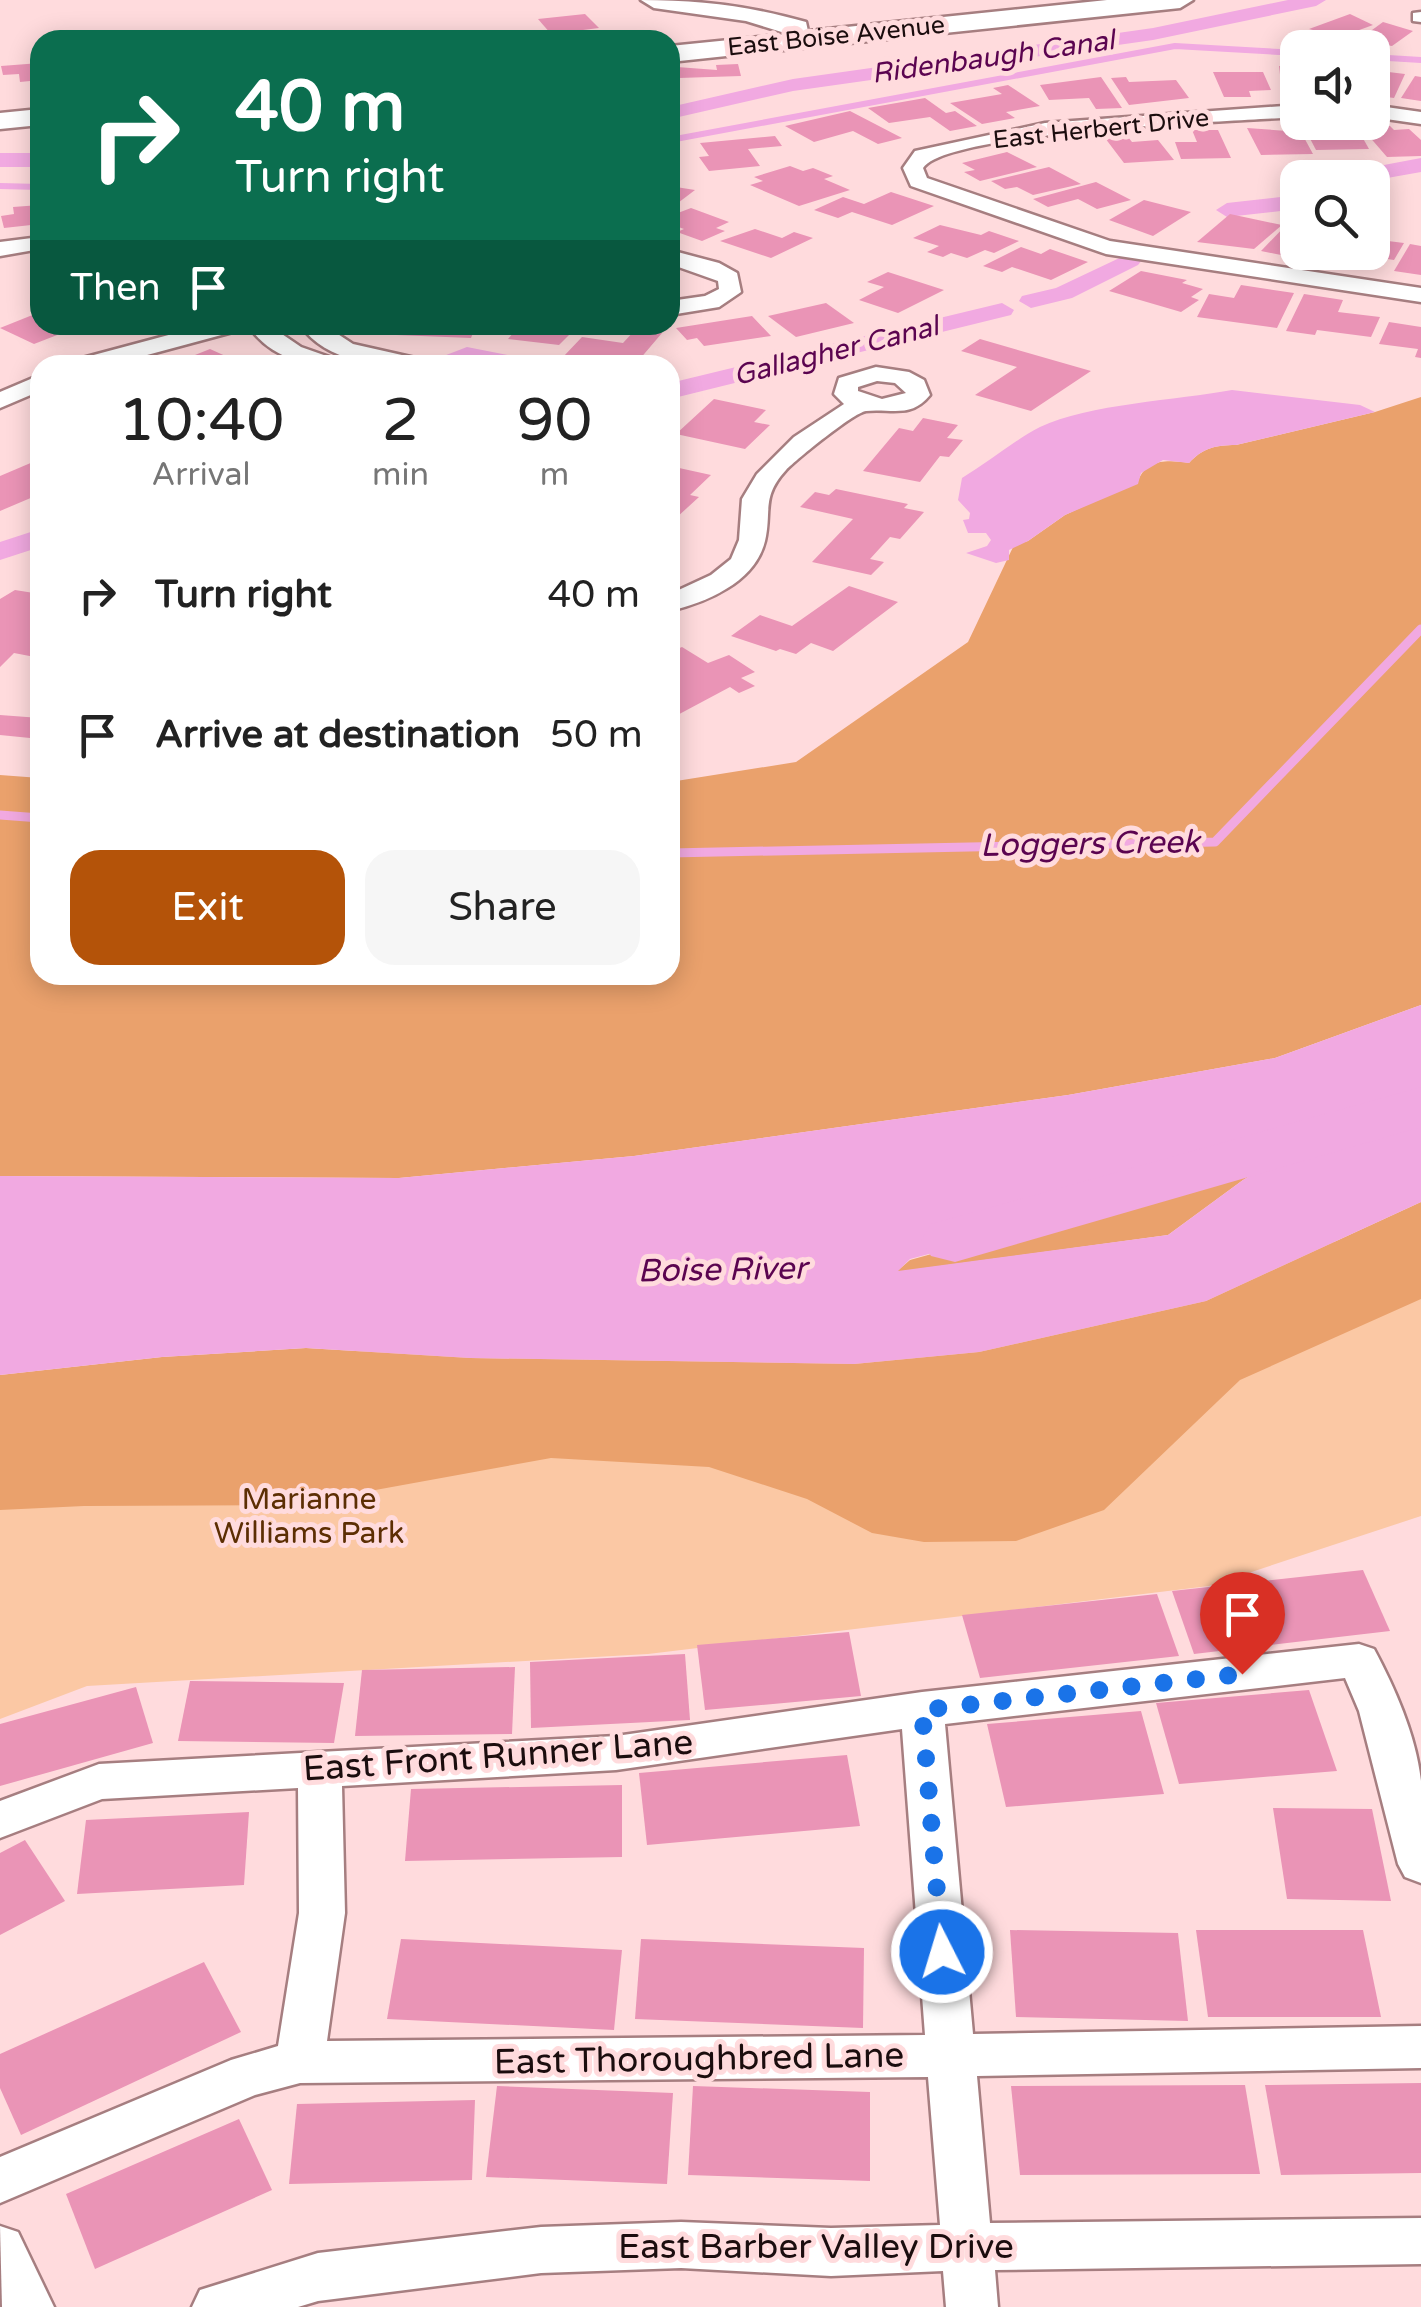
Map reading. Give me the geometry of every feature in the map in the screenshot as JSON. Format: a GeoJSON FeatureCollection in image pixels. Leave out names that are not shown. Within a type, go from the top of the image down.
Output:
{"type":"FeatureCollection","features":[{"type":"Feature","properties":{"kind":"street"},"geometry":{"type":"LineString","coordinates":[[654,0],[750,14],[820,38]]}},
{"type":"Feature","properties":{"kind":"street","name":"East Boise Avenue"},"geometry":{"type":"LineString","coordinates":[[680,53],[1180,0]]}},
{"type":"Feature","properties":{"kind":"street"},"geometry":{"type":"LineString","coordinates":[[736,47],[761,38],[768,30],[750,14]]}},
{"type":"Feature","properties":{"kind":"street","name":"East Herbert Drive"},"geometry":{"type":"LineString","coordinates":[[1280,112],[1046,130],[952,146],[922,155],[913,168],[918,182],[1106,246],[1421,295]]}},
{"type":"Feature","properties":{"kind":"street"},"geometry":{"type":"LineString","coordinates":[[1390,114],[1421,118]]}},
{"type":"Feature","properties":{"kind":"street"},"geometry":{"type":"LineString","coordinates":[[0,122],[30,119]]}},
{"type":"Feature","properties":{"kind":"street"},"geometry":{"type":"LineString","coordinates":[[0,249],[30,244]]}},
{"type":"Feature","properties":{"kind":"street"},"geometry":{"type":"LineString","coordinates":[[680,259],[729,278],[730,292],[710,302],[680,306]]}},
{"type":"Feature","properties":{"kind":"street"},"geometry":{"type":"LineString","coordinates":[[120,355],[195,335]]}},
{"type":"Feature","properties":{"kind":"street"},"geometry":{"type":"LineString","coordinates":[[268,335],[302,355]]}},
{"type":"Feature","properties":{"kind":"street"},"geometry":{"type":"LineString","coordinates":[[318,335],[343,349],[370,355]]}},
{"type":"Feature","properties":{"kind":"street"},"geometry":{"type":"LineString","coordinates":[[0,401],[30,387]]}},
{"type":"Feature","properties":{"kind":"street"},"geometry":{"type":"LineString","coordinates":[[680,599],[722,580],[738,567],[752,538],[754,497],[785,456],[861,403]]}},
{"type":"Feature","properties":{"kind":"street","name":"East Front Runner Lane"},"geometry":{"type":"LineString","coordinates":[[0,1820],[99,1782],[616,1753],[922,1710],[1359,1660],[1381,1711],[1421,1864]]}},
{"type":"Feature","properties":{"kind":"street"},"geometry":{"type":"LineString","coordinates":[[922,1710],[972,2307]]}},
{"type":"Feature","properties":{"kind":"street"},"geometry":{"type":"LineString","coordinates":[[300,2062],[322,1913],[320,1770]]}},
{"type":"Feature","properties":{"kind":"street","name":"East Thoroughbred Lane"},"geometry":{"type":"LineString","coordinates":[[0,2180],[248,2075],[300,2062],[1421,2047]]}},
{"type":"Feature","properties":{"kind":"street","name":"East Barber Valley Drive"},"geometry":{"type":"LineString","coordinates":[[218,2307],[318,2276],[541,2250],[681,2246],[831,2252],[1421,2241]]}},
{"type":"Feature","properties":{"kind":"street"},"geometry":{"type":"LineString","coordinates":[[0,2249],[28,2307]]}},
{"type":"Feature","properties":{"kind":"green space","name":"Marianne Williams Park"},"geometry":{"type":"Polygon","coordinates":[[[1421,1232],[1421,1516],[1209,1586],[648,1654],[87,1686],[0,1719],[0,1392],[1421,1232]]]}},
{"type":"Feature","properties":{"kind":"shaded area"},"geometry":{"type":"Polygon","coordinates":[[[1421,397],[1421,1005],[1275,1058],[1068,1095],[634,1156],[399,1178],[0,1176],[0,775],[30,777],[30,985],[680,985],[680,780],[796,762],[968,642],[1014,545],[1028,541],[1065,515],[1138,481],[1153,464],[1189,463],[1216,447],[1375,412],[1421,397]]]}},
{"type":"Feature","properties":{"kind":"shaded area"},"geometry":{"type":"Polygon","coordinates":[[[1292,1138],[1294,1150],[1243,1180],[1168,1235],[896,1272],[910,1260],[989,1238],[1093,1191],[1201,1153],[1292,1138]]]}},
{"type":"Feature","properties":{"kind":"shaded area"},"geometry":{"type":"Polygon","coordinates":[[[1421,1202],[1421,1299],[1240,1380],[1104,1510],[1016,1541],[924,1542],[872,1533],[807,1499],[709,1467],[551,1458],[293,1505],[0,1510],[0,1375],[162,1357],[306,1348],[470,1358],[854,1364],[979,1352],[1206,1301],[1421,1202]]]}},
{"type":"Feature","properties":{"kind":"water"},"geometry":{"type":"Polygon","coordinates":[[[1232,390],[1360,405],[1375,412],[1216,447],[1189,463],[1163,460],[1141,473],[1138,484],[1065,515],[1009,550],[1009,560],[996,563],[966,553],[987,546],[991,540],[986,533],[968,533],[963,520],[969,519],[970,513],[958,500],[962,478],[1030,433],[1083,413],[1232,390]]]}},
{"type":"Feature","properties":{"kind":"water"},"geometry":{"type":"Polygon","coordinates":[[[1421,1005],[1421,1202],[1206,1301],[979,1352],[854,1364],[470,1358],[306,1348],[162,1357],[0,1375],[0,1176],[399,1178],[634,1156],[1068,1095],[1275,1058],[1421,1005]],[[1292,1138],[1201,1153],[1093,1191],[989,1238],[910,1259],[898,1271],[1168,1235],[1243,1180],[1294,1150],[1292,1138]]]}},
{"type":"Feature","properties":{"kind":"building"},"geometry":{"type":"Polygon","coordinates":[[[585,14],[599,28],[548,30],[538,19],[585,14]]]}},
{"type":"Feature","properties":{"kind":"building"},"geometry":{"type":"Polygon","coordinates":[[[1350,14],[1373,25],[1359,30],[1309,29],[1350,14]]]}},
{"type":"Feature","properties":{"kind":"building"},"geometry":{"type":"Polygon","coordinates":[[[1383,22],[1413,31],[1392,46],[1390,30],[1372,30],[1383,22]]]}},
{"type":"Feature","properties":{"kind":"building"},"geometry":{"type":"Polygon","coordinates":[[[30,64],[30,81],[20,82],[19,74],[3,75],[1,66],[30,64]]]}},
{"type":"Feature","properties":{"kind":"building"},"geometry":{"type":"Polygon","coordinates":[[[738,64],[741,76],[680,78],[680,67],[717,70],[716,65],[738,64]]]}},
{"type":"Feature","properties":{"kind":"building"},"geometry":{"type":"Polygon","coordinates":[[[1213,72],[1263,72],[1271,90],[1249,91],[1251,97],[1224,97],[1213,72]]]}},
{"type":"Feature","properties":{"kind":"building"},"geometry":{"type":"Polygon","coordinates":[[[1390,72],[1405,74],[1394,98],[1390,97],[1390,72]]]}},
{"type":"Feature","properties":{"kind":"building"},"geometry":{"type":"Polygon","coordinates":[[[1415,76],[1421,77],[1421,101],[1401,98],[1415,76]]]}},
{"type":"Feature","properties":{"kind":"building"},"geometry":{"type":"Polygon","coordinates":[[[1101,77],[1122,108],[1096,109],[1089,98],[1049,100],[1040,85],[1101,77]]]}},
{"type":"Feature","properties":{"kind":"building"},"geometry":{"type":"Polygon","coordinates":[[[1126,77],[1129,82],[1176,80],[1189,98],[1129,105],[1111,78],[1126,77]]]}},
{"type":"Feature","properties":{"kind":"building"},"geometry":{"type":"Polygon","coordinates":[[[1008,85],[1040,106],[1006,112],[1015,118],[982,124],[950,103],[1002,94],[993,88],[1008,85]]]}},
{"type":"Feature","properties":{"kind":"building"},"geometry":{"type":"Polygon","coordinates":[[[925,98],[946,113],[955,111],[977,126],[950,131],[930,117],[889,123],[868,108],[925,98]]]}},
{"type":"Feature","properties":{"kind":"building"},"geometry":{"type":"Polygon","coordinates":[[[850,111],[902,138],[878,144],[853,131],[814,142],[785,126],[850,111]]]}},
{"type":"Feature","properties":{"kind":"building"},"geometry":{"type":"Polygon","coordinates":[[[1390,126],[1394,130],[1409,129],[1421,140],[1421,156],[1387,157],[1372,140],[1390,140],[1390,126]]]}},
{"type":"Feature","properties":{"kind":"building"},"geometry":{"type":"Polygon","coordinates":[[[1247,128],[1280,130],[1280,140],[1305,140],[1313,154],[1261,155],[1247,128]]]}},
{"type":"Feature","properties":{"kind":"building"},"geometry":{"type":"Polygon","coordinates":[[[1192,130],[1218,130],[1231,158],[1181,159],[1175,142],[1197,142],[1192,130]]]}},
{"type":"Feature","properties":{"kind":"building"},"geometry":{"type":"Polygon","coordinates":[[[775,136],[782,146],[748,149],[760,166],[709,171],[699,157],[709,156],[700,143],[775,136]]]}},
{"type":"Feature","properties":{"kind":"building"},"geometry":{"type":"Polygon","coordinates":[[[1128,137],[1132,142],[1158,140],[1174,160],[1124,163],[1105,138],[1128,137]]]}},
{"type":"Feature","properties":{"kind":"building"},"geometry":{"type":"Polygon","coordinates":[[[1311,140],[1364,140],[1369,149],[1316,150],[1311,140]]]}},
{"type":"Feature","properties":{"kind":"building"},"geometry":{"type":"Polygon","coordinates":[[[1007,152],[1037,167],[980,181],[964,172],[975,170],[962,163],[1007,152]]]}},
{"type":"Feature","properties":{"kind":"building"},"geometry":{"type":"Polygon","coordinates":[[[790,166],[803,171],[813,168],[833,176],[824,179],[850,190],[799,206],[750,185],[763,181],[754,177],[790,166]]]}},
{"type":"Feature","properties":{"kind":"building"},"geometry":{"type":"Polygon","coordinates":[[[1049,167],[1081,184],[1033,195],[1017,187],[1005,189],[991,181],[1049,167]]]}},
{"type":"Feature","properties":{"kind":"building"},"geometry":{"type":"Polygon","coordinates":[[[1096,182],[1131,200],[1097,209],[1078,199],[1048,207],[1033,199],[1096,182]]]}},
{"type":"Feature","properties":{"kind":"building"},"geometry":{"type":"Polygon","coordinates":[[[680,188],[695,190],[680,201],[680,188]]]}},
{"type":"Feature","properties":{"kind":"building"},"geometry":{"type":"Polygon","coordinates":[[[891,192],[934,206],[892,225],[852,212],[838,218],[814,210],[843,197],[864,204],[891,192]]]}},
{"type":"Feature","properties":{"kind":"building"},"geometry":{"type":"Polygon","coordinates":[[[1144,200],[1191,212],[1153,236],[1109,220],[1144,200]]]}},
{"type":"Feature","properties":{"kind":"building"},"geometry":{"type":"Polygon","coordinates":[[[30,206],[30,225],[4,228],[1,216],[14,214],[13,207],[30,206]]]}},
{"type":"Feature","properties":{"kind":"building"},"geometry":{"type":"Polygon","coordinates":[[[691,208],[729,222],[716,228],[725,231],[702,241],[680,233],[684,229],[680,228],[680,212],[691,208]]]}},
{"type":"Feature","properties":{"kind":"building"},"geometry":{"type":"Polygon","coordinates":[[[1230,214],[1280,225],[1254,249],[1197,242],[1230,214]]]}},
{"type":"Feature","properties":{"kind":"building"},"geometry":{"type":"Polygon","coordinates":[[[940,225],[981,235],[989,231],[1019,241],[994,253],[985,250],[967,258],[951,253],[943,257],[927,252],[939,246],[913,238],[940,225]]]}},
{"type":"Feature","properties":{"kind":"building"},"geometry":{"type":"Polygon","coordinates":[[[755,229],[782,238],[794,232],[813,238],[771,258],[720,241],[755,229]]]}},
{"type":"Feature","properties":{"kind":"building"},"geometry":{"type":"Polygon","coordinates":[[[1280,231],[1280,255],[1261,251],[1280,231]]]}},
{"type":"Feature","properties":{"kind":"building"},"geometry":{"type":"Polygon","coordinates":[[[1390,241],[1404,243],[1394,260],[1390,259],[1390,241]]]}},
{"type":"Feature","properties":{"kind":"building"},"geometry":{"type":"Polygon","coordinates":[[[1410,244],[1421,246],[1421,275],[1394,271],[1410,244]]]}},
{"type":"Feature","properties":{"kind":"building"},"geometry":{"type":"Polygon","coordinates":[[[1021,247],[1041,254],[1050,249],[1088,262],[1051,280],[1012,267],[1002,272],[983,266],[1021,247]]]}},
{"type":"Feature","properties":{"kind":"building"},"geometry":{"type":"Polygon","coordinates":[[[1141,271],[1187,280],[1182,283],[1203,289],[1191,297],[1199,300],[1181,312],[1109,291],[1141,271]]]}},
{"type":"Feature","properties":{"kind":"building"},"geometry":{"type":"Polygon","coordinates":[[[888,272],[944,290],[898,313],[859,300],[884,287],[867,282],[888,272]]]}},
{"type":"Feature","properties":{"kind":"building"},"geometry":{"type":"Polygon","coordinates":[[[1241,285],[1294,293],[1277,328],[1197,317],[1209,294],[1234,298],[1241,285]]]}},
{"type":"Feature","properties":{"kind":"building"},"geometry":{"type":"Polygon","coordinates":[[[1304,294],[1343,300],[1338,312],[1380,317],[1371,337],[1317,330],[1315,335],[1286,331],[1304,294]]]}},
{"type":"Feature","properties":{"kind":"building"},"geometry":{"type":"Polygon","coordinates":[[[826,303],[854,323],[796,337],[768,316],[826,303]]]}},
{"type":"Feature","properties":{"kind":"building"},"geometry":{"type":"Polygon","coordinates":[[[30,316],[30,335],[57,335],[34,344],[0,328],[30,316]]]}},
{"type":"Feature","properties":{"kind":"building"},"geometry":{"type":"Polygon","coordinates":[[[752,316],[771,336],[704,346],[697,338],[687,340],[680,327],[752,316]]]}},
{"type":"Feature","properties":{"kind":"building"},"geometry":{"type":"Polygon","coordinates":[[[1389,322],[1421,327],[1421,358],[1415,357],[1418,349],[1379,344],[1389,322]]]}},
{"type":"Feature","properties":{"kind":"building"},"geometry":{"type":"Polygon","coordinates":[[[396,335],[472,335],[471,338],[396,335]]]}},
{"type":"Feature","properties":{"kind":"building"},"geometry":{"type":"Polygon","coordinates":[[[511,335],[569,335],[559,345],[508,339],[511,335]]]}},
{"type":"Feature","properties":{"kind":"building"},"geometry":{"type":"Polygon","coordinates":[[[630,335],[660,335],[643,355],[565,355],[582,337],[623,343],[630,335]]]}},
{"type":"Feature","properties":{"kind":"building"},"geometry":{"type":"Polygon","coordinates":[[[980,339],[1091,371],[1031,411],[975,395],[1017,367],[961,351],[980,339]]]}},
{"type":"Feature","properties":{"kind":"building"},"geometry":{"type":"Polygon","coordinates":[[[210,349],[223,355],[195,355],[210,349]]]}},
{"type":"Feature","properties":{"kind":"building"},"geometry":{"type":"Polygon","coordinates":[[[714,399],[766,410],[754,422],[770,425],[745,449],[680,435],[680,430],[714,399]]]}},
{"type":"Feature","properties":{"kind":"building"},"geometry":{"type":"Polygon","coordinates":[[[923,418],[958,425],[947,438],[963,440],[949,457],[940,456],[920,482],[863,471],[899,428],[913,431],[923,418]]]}},
{"type":"Feature","properties":{"kind":"building"},"geometry":{"type":"Polygon","coordinates":[[[30,463],[30,498],[0,511],[0,476],[30,463]]]}},
{"type":"Feature","properties":{"kind":"building"},"geometry":{"type":"Polygon","coordinates":[[[680,468],[711,475],[690,495],[699,497],[680,514],[680,468]]]}},
{"type":"Feature","properties":{"kind":"building"},"geometry":{"type":"Polygon","coordinates":[[[836,489],[908,504],[904,508],[924,512],[900,539],[890,537],[870,559],[884,562],[871,575],[812,562],[853,519],[800,507],[815,492],[829,495],[836,489]]]}},
{"type":"Feature","properties":{"kind":"building"},"geometry":{"type":"Polygon","coordinates":[[[849,586],[898,602],[833,651],[811,643],[796,654],[731,636],[760,615],[792,626],[849,586]]]}},
{"type":"Feature","properties":{"kind":"building"},"geometry":{"type":"Polygon","coordinates":[[[15,590],[30,592],[30,656],[14,653],[0,667],[0,599],[15,590]]]}},
{"type":"Feature","properties":{"kind":"building"},"geometry":{"type":"Polygon","coordinates":[[[680,648],[708,663],[729,655],[755,672],[741,678],[755,686],[739,693],[730,687],[680,714],[680,648]]]}},
{"type":"Feature","properties":{"kind":"building"},"geometry":{"type":"Polygon","coordinates":[[[0,715],[30,717],[30,738],[0,735],[0,715]]]}},
{"type":"Feature","properties":{"kind":"building"},"geometry":{"type":"Polygon","coordinates":[[[1363,1570],[1390,1631],[1194,1654],[1172,1591],[1363,1570]]]}},
{"type":"Feature","properties":{"kind":"building"},"geometry":{"type":"Polygon","coordinates":[[[1157,1594],[1179,1656],[980,1678],[962,1615],[1157,1594]]]}},
{"type":"Feature","properties":{"kind":"building"},"geometry":{"type":"Polygon","coordinates":[[[849,1632],[861,1696],[705,1710],[697,1645],[849,1632]]]}},
{"type":"Feature","properties":{"kind":"building"},"geometry":{"type":"Polygon","coordinates":[[[685,1654],[690,1720],[531,1728],[530,1662],[685,1654]]]}},
{"type":"Feature","properties":{"kind":"building"},"geometry":{"type":"Polygon","coordinates":[[[515,1667],[512,1734],[355,1736],[362,1670],[515,1667]]]}},
{"type":"Feature","properties":{"kind":"building"},"geometry":{"type":"Polygon","coordinates":[[[190,1681],[344,1683],[334,1743],[178,1741],[190,1681]]]}},
{"type":"Feature","properties":{"kind":"building"},"geometry":{"type":"Polygon","coordinates":[[[136,1687],[153,1743],[0,1786],[0,1724],[136,1687]]]}},
{"type":"Feature","properties":{"kind":"building"},"geometry":{"type":"Polygon","coordinates":[[[1309,1690],[1337,1771],[1179,1784],[1156,1703],[1309,1690]]]}},
{"type":"Feature","properties":{"kind":"building"},"geometry":{"type":"Polygon","coordinates":[[[1141,1711],[1164,1794],[1006,1807],[987,1724],[1141,1711]]]}},
{"type":"Feature","properties":{"kind":"building"},"geometry":{"type":"Polygon","coordinates":[[[847,1755],[860,1826],[647,1845],[639,1773],[847,1755]]]}},
{"type":"Feature","properties":{"kind":"building"},"geometry":{"type":"Polygon","coordinates":[[[622,1785],[622,1857],[405,1861],[411,1789],[622,1785]]]}},
{"type":"Feature","properties":{"kind":"building"},"geometry":{"type":"Polygon","coordinates":[[[1273,1808],[1372,1809],[1391,1901],[1287,1899],[1273,1808]]]}},
{"type":"Feature","properties":{"kind":"building"},"geometry":{"type":"Polygon","coordinates":[[[249,1812],[244,1885],[77,1894],[86,1820],[249,1812]]]}},
{"type":"Feature","properties":{"kind":"building"},"geometry":{"type":"Polygon","coordinates":[[[25,1840],[65,1901],[0,1935],[0,1853],[25,1840]]]}},
{"type":"Feature","properties":{"kind":"building"},"geometry":{"type":"Polygon","coordinates":[[[1010,1930],[1178,1933],[1188,2021],[1016,2017],[1010,1930]]]}},
{"type":"Feature","properties":{"kind":"building"},"geometry":{"type":"Polygon","coordinates":[[[1196,1930],[1363,1930],[1381,2017],[1208,2017],[1196,1930]]]}},
{"type":"Feature","properties":{"kind":"building"},"geometry":{"type":"Polygon","coordinates":[[[401,1939],[622,1950],[614,2030],[387,2019],[401,1939]]]}},
{"type":"Feature","properties":{"kind":"building"},"geometry":{"type":"Polygon","coordinates":[[[641,1939],[864,1948],[863,2028],[635,2019],[641,1939]]]}},
{"type":"Feature","properties":{"kind":"building"},"geometry":{"type":"Polygon","coordinates":[[[204,1962],[241,2032],[21,2135],[0,2088],[0,2054],[204,1962]]]}},
{"type":"Feature","properties":{"kind":"building"},"geometry":{"type":"Polygon","coordinates":[[[1421,2083],[1421,2173],[1281,2175],[1265,2085],[1421,2083]]]}},
{"type":"Feature","properties":{"kind":"building"},"geometry":{"type":"Polygon","coordinates":[[[1245,2085],[1260,2174],[1020,2175],[1011,2086],[1245,2085]]]}},
{"type":"Feature","properties":{"kind":"building"},"geometry":{"type":"Polygon","coordinates":[[[497,2086],[673,2093],[667,2184],[486,2177],[497,2086]]]}},
{"type":"Feature","properties":{"kind":"building"},"geometry":{"type":"Polygon","coordinates":[[[693,2086],[870,2092],[870,2181],[688,2175],[693,2086]]]}},
{"type":"Feature","properties":{"kind":"building"},"geometry":{"type":"Polygon","coordinates":[[[475,2100],[472,2180],[289,2184],[297,2104],[475,2100]]]}},
{"type":"Feature","properties":{"kind":"building"},"geometry":{"type":"Polygon","coordinates":[[[239,2119],[272,2190],[95,2269],[66,2194],[239,2119]]]}},
{"type":"Feature","properties":{"kind":"waterway","name":"Ridenbaugh Canal"},"geometry":{"type":"LineString","coordinates":[[680,111],[793,85],[1153,34],[1316,0]]}},
{"type":"Feature","properties":{"kind":"waterway"},"geometry":{"type":"LineString","coordinates":[[680,138],[1175,46],[1280,52]]}},
{"type":"Feature","properties":{"kind":"waterway"},"geometry":{"type":"LineString","coordinates":[[1390,58],[1421,60]]}},
{"type":"Feature","properties":{"kind":"waterway","name":"Ridenbaugh Canal"},"geometry":{"type":"LineString","coordinates":[[0,160],[30,160]]}},
{"type":"Feature","properties":{"kind":"waterway","name":"Gallagher Canal"},"geometry":{"type":"LineString","coordinates":[[1390,171],[1421,165]]}},
{"type":"Feature","properties":{"kind":"waterway"},"geometry":{"type":"LineString","coordinates":[[0,186],[30,187]]}},
{"type":"Feature","properties":{"kind":"waterway","name":"Gallagher Canal"},"geometry":{"type":"LineString","coordinates":[[1227,210],[1280,204]]}},
{"type":"Feature","properties":{"kind":"waterway","name":"Gallagher Canal"},"geometry":{"type":"LineString","coordinates":[[1031,301],[1064,293],[1130,260]]}},
{"type":"Feature","properties":{"kind":"waterway","name":"Gallagher Canal"},"geometry":{"type":"LineString","coordinates":[[680,389],[1002,310]]}},
{"type":"Feature","properties":{"kind":"waterway","name":"Gallagher Canal"},"geometry":{"type":"LineString","coordinates":[[465,355],[472,355]]}},
{"type":"Feature","properties":{"kind":"waterway","name":"Gallagher Canal"},"geometry":{"type":"LineString","coordinates":[[0,552],[30,541]]}},
{"type":"Feature","properties":{"kind":"waterway","name":"Loggers Creek"},"geometry":{"type":"LineString","coordinates":[[680,853],[1215,842],[1421,629]]}},
{"type":"Feature","properties":{"kind":"waterway","name":"Loggers Creek"},"geometry":{"type":"LineString","coordinates":[[0,815],[30,817]]}},
{"type":"Feature","properties":{"kind":"waterway","name":"Boise River"},"geometry":{"type":"LineString","coordinates":[[955,1240],[1421,1107]]}},
{"type":"Feature","properties":{"kind":"route"},"geometry":{"type":"LineString","coordinates":[[942,1952],[922,1710],[1242,1674]]}}]}
